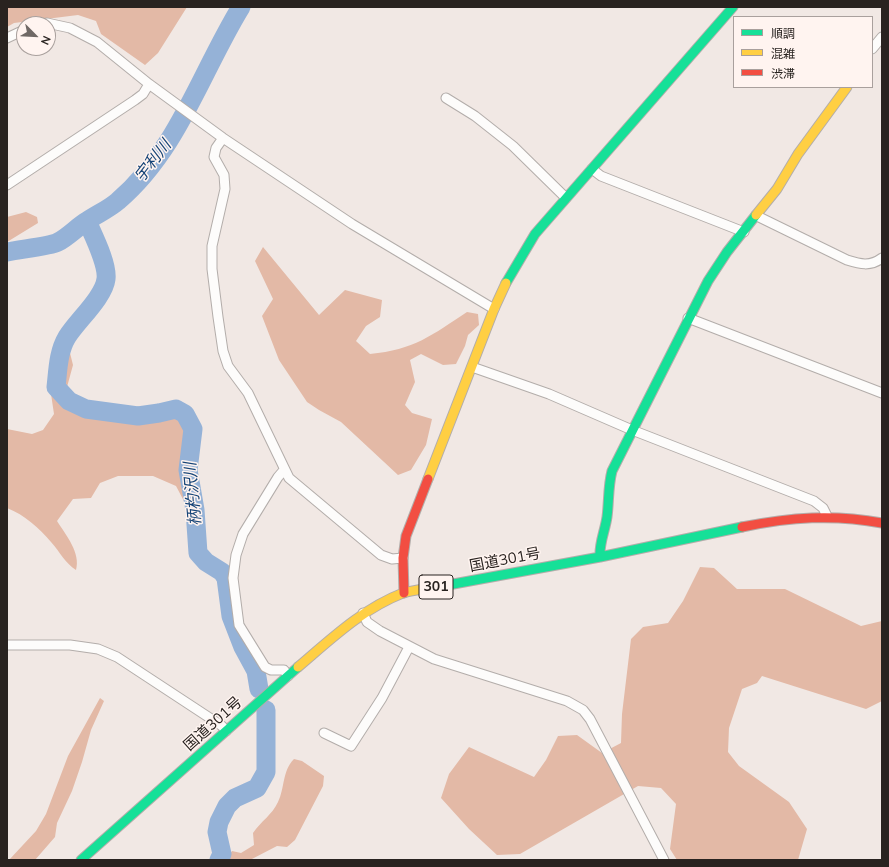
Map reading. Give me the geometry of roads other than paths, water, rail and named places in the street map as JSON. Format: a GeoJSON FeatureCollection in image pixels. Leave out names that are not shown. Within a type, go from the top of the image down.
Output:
{"type":"FeatureCollection","features":[{"type":"Feature","properties":{"kind":"main road"},"geometry":{"type":"LineString","coordinates":[[404,593],[403,558],[406,536],[414,511],[494,309],[513,269],[535,234],[733,7]]}},
{"type":"Feature","properties":{"kind":"main road"},"geometry":{"type":"LineString","coordinates":[[600,557],[598,546],[603,536],[606,517],[607,484],[632,430],[688,318],[708,281],[777,189],[798,154],[846,88]]}},
{"type":"Feature","properties":{"kind":"main road","name":"国道301号"},"geometry":{"type":"LineString","coordinates":[[81,860],[345,626],[364,613],[404,593],[600,557],[780,519],[827,516],[856,518],[882,523]]}},
{"type":"Feature","properties":{"kind":"street"},"geometry":{"type":"LineString","coordinates":[[56,25],[70,28],[97,42],[151,85],[223,138],[352,224],[494,309]]}},
{"type":"Feature","properties":{"kind":"street"},"geometry":{"type":"LineString","coordinates":[[873,48],[882,38]]}},
{"type":"Feature","properties":{"kind":"street"},"geometry":{"type":"LineString","coordinates":[[7,185],[135,100],[151,85]]}},
{"type":"Feature","properties":{"kind":"street"},"geometry":{"type":"LineString","coordinates":[[446,98],[475,116],[513,146],[566,198]]}},
{"type":"Feature","properties":{"kind":"street"},"geometry":{"type":"LineString","coordinates":[[223,138],[216,148],[214,157],[224,175],[225,189],[212,246],[212,254],[217,310],[223,351],[228,366],[248,393],[289,478],[381,555],[392,559],[403,558]]}},
{"type":"Feature","properties":{"kind":"street"},"geometry":{"type":"LineString","coordinates":[[592,169],[601,176],[744,232]]}},
{"type":"Feature","properties":{"kind":"street"},"geometry":{"type":"LineString","coordinates":[[757,216],[846,260],[860,264],[872,265],[882,258]]}},
{"type":"Feature","properties":{"kind":"street"},"geometry":{"type":"LineString","coordinates":[[688,318],[882,393]]}},
{"type":"Feature","properties":{"kind":"street"},"geometry":{"type":"LineString","coordinates":[[472,367],[549,394],[632,430],[814,501],[823,508],[827,516]]}},
{"type":"Feature","properties":{"kind":"street"},"geometry":{"type":"LineString","coordinates":[[284,470],[274,483],[243,534],[236,555],[233,578],[239,625],[265,667],[271,670],[284,670],[288,676]]}},
{"type":"Feature","properties":{"kind":"street"},"geometry":{"type":"LineString","coordinates":[[364,613],[367,622],[409,648],[434,659],[568,701],[583,710],[590,719],[664,860]]}},
{"type":"Feature","properties":{"kind":"street"},"geometry":{"type":"LineString","coordinates":[[7,645],[80,646],[98,650],[144,674],[222,726],[226,731]]}},
{"type":"Feature","properties":{"kind":"street"},"geometry":{"type":"LineString","coordinates":[[324,733],[351,746],[382,698],[409,648]]}},
{"type":"Feature","properties":{"kind":"waterway","name":"宇利川"},"geometry":{"type":"LineString","coordinates":[[7,252],[58,242],[83,223],[118,201],[139,181],[173,134],[241,7]]}},
{"type":"Feature","properties":{"kind":"waterway","name":"柄杓沢川"},"geometry":{"type":"LineString","coordinates":[[87,221],[105,266],[106,279],[104,286],[90,309],[71,331],[64,343],[59,361],[56,387],[69,401],[86,409],[138,416],[176,409],[185,414],[193,429],[188,470],[195,510],[198,553],[206,562],[222,572],[226,578],[231,616],[243,647],[256,671],[259,689]]}},
{"type":"Feature","properties":{"kind":"waterway","name":"柄杓沢川"},"geometry":{"type":"LineString","coordinates":[[219,860],[222,854],[217,832],[219,822],[227,806],[235,798],[257,788],[266,772],[266,710]]}}]}
